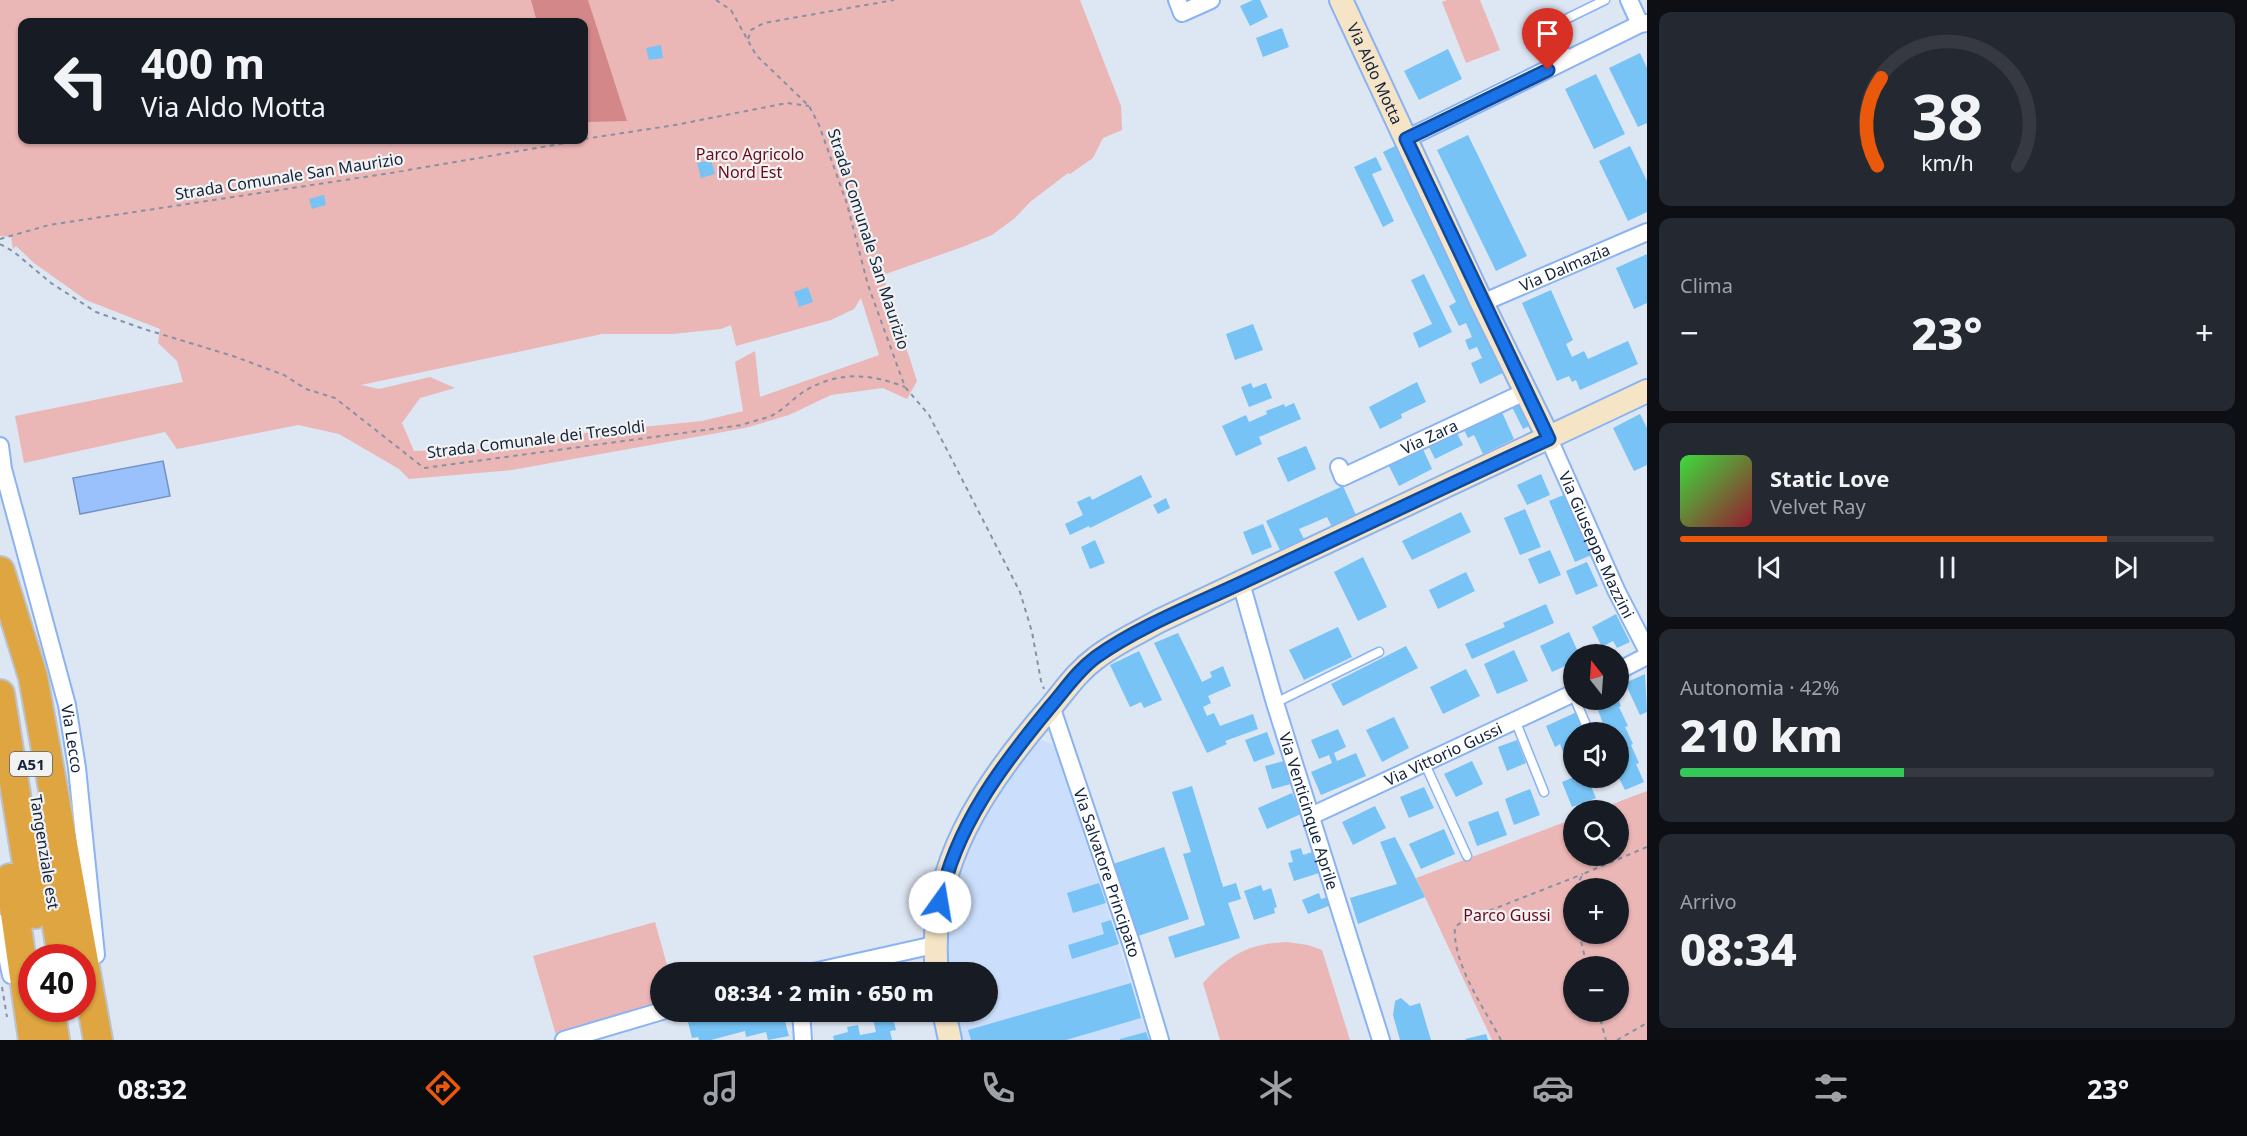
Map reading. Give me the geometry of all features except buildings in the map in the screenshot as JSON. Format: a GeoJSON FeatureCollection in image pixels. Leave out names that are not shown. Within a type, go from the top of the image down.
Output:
{"type":"FeatureCollection","features":[{"type":"Feature","properties":{"kind":"highway"},"geometry":{"type":"LineString","coordinates":[[0,570],[33,677],[100,1040]]}},
{"type":"Feature","properties":{"kind":"highway","name":"Tangenziale est"},"geometry":{"type":"LineString","coordinates":[[0,570],[60,944]]}},
{"type":"Feature","properties":{"kind":"highway","name":"Tangenziale est"},"geometry":{"type":"LineString","coordinates":[[0,694],[40,944]]}},
{"type":"Feature","properties":{"kind":"highway"},"geometry":{"type":"LineString","coordinates":[[0,808],[33,1040]]}},
{"type":"Feature","properties":{"kind":"highway"},"geometry":{"type":"LineString","coordinates":[[52,1022],[55,1040]]}},
{"type":"Feature","properties":{"kind":"highway"},"geometry":{"type":"LineString","coordinates":[[72,1022],[75,1040]]}},
{"type":"Feature","properties":{"kind":"street"},"geometry":{"type":"LineString","coordinates":[[1177,0],[1182,13],[1211,0]]}},
{"type":"Feature","properties":{"kind":"street","name":"Via Aldo Motta"},"geometry":{"type":"LineString","coordinates":[[1341,0],[1482,303],[1549,439]]}},
{"type":"Feature","properties":{"kind":"street"},"geometry":{"type":"LineString","coordinates":[[1406,139],[1644,24],[1629,0]]}},
{"type":"Feature","properties":{"kind":"street","name":"Via Dalmazia"},"geometry":{"type":"LineString","coordinates":[[1482,303],[1647,232]]}},
{"type":"Feature","properties":{"kind":"street","name":"Via Zara"},"geometry":{"type":"LineString","coordinates":[[1339,467],[1343,477],[1527,391]]}},
{"type":"Feature","properties":{"kind":"street"},"geometry":{"type":"LineString","coordinates":[[935,962],[934,945],[944,880],[959,839],[1013,752],[1071,681],[1095,658],[1159,621],[1647,391]]}},
{"type":"Feature","properties":{"kind":"street","name":"Via Giuseppe Mazzini"},"geometry":{"type":"LineString","coordinates":[[1549,439],[1617,592],[1647,650]]}},
{"type":"Feature","properties":{"kind":"street","name":"Via Lecco"},"geometry":{"type":"LineString","coordinates":[[0,446],[3,469],[67,705],[77,768],[98,974],[100,1040]]}},
{"type":"Feature","properties":{"kind":"street","name":"Via Venticinque Aprile"},"geometry":{"type":"LineString","coordinates":[[1241,583],[1275,703],[1381,1040]]}},
{"type":"Feature","properties":{"kind":"street"},"geometry":{"type":"LineString","coordinates":[[1629,665],[1647,656]]}},
{"type":"Feature","properties":{"kind":"street","name":"Via Vittorio Gussi"},"geometry":{"type":"LineString","coordinates":[[1311,816],[1563,699]]}},
{"type":"Feature","properties":{"kind":"street","name":"Via Salvatore Principato"},"geometry":{"type":"LineString","coordinates":[[1052,706],[1132,946],[1160,1040]]}},
{"type":"Feature","properties":{"kind":"street"},"geometry":{"type":"LineString","coordinates":[[0,923],[26,1040]]}},
{"type":"Feature","properties":{"kind":"street"},"geometry":{"type":"LineString","coordinates":[[858,962],[934,945]]}},
{"type":"Feature","properties":{"kind":"street"},"geometry":{"type":"LineString","coordinates":[[564,1040],[650,1015]]}},
{"type":"Feature","properties":{"kind":"street"},"geometry":{"type":"LineString","coordinates":[[802,1022],[803,1040]]}},
{"type":"Feature","properties":{"kind":"street"},"geometry":{"type":"LineString","coordinates":[[946,1022],[950,1040]]}},
{"type":"Feature","properties":{"kind":"lane"},"geometry":{"type":"LineString","coordinates":[[1568,60],[1556,24],[1605,0]]}},
{"type":"Feature","properties":{"kind":"lane"},"geometry":{"type":"LineString","coordinates":[[1275,703],[1379,652]]}},
{"type":"Feature","properties":{"kind":"lane"},"geometry":{"type":"LineString","coordinates":[[1515,720],[1545,792]]}},
{"type":"Feature","properties":{"kind":"lane"},"geometry":{"type":"LineString","coordinates":[[1425,764],[1467,856]]}},
{"type":"Feature","properties":{"kind":"path","name":"Strada Comunale San Maurizio"},"geometry":{"type":"LineString","coordinates":[[716,0],[731,10],[762,63],[809,106],[819,125],[847,204],[868,285],[905,387],[929,415],[1020,592],[1032,632],[1041,681],[1052,706]]}},
{"type":"Feature","properties":{"kind":"path"},"geometry":{"type":"LineString","coordinates":[[748,39],[751,30],[764,23],[894,0]]}},
{"type":"Feature","properties":{"kind":"path","name":"Strada Comunale San Maurizio"},"geometry":{"type":"LineString","coordinates":[[588,138],[675,125],[788,103],[809,106]]}},
{"type":"Feature","properties":{"kind":"path","name":"Strada Comunale San Maurizio"},"geometry":{"type":"LineString","coordinates":[[0,239],[49,225],[391,173],[555,144]]}},
{"type":"Feature","properties":{"kind":"path","name":"Strada Comunale dei Tresoldi"},"geometry":{"type":"LineString","coordinates":[[0,244],[14,252],[51,283],[96,312],[234,356],[284,375],[306,389],[335,398],[424,468],[742,424],[774,414],[803,392],[839,377],[884,378],[905,387]]}},
{"type":"Feature","properties":{"kind":"path"},"geometry":{"type":"LineString","coordinates":[[1501,1040],[1464,969],[1454,939],[1455,927],[1463,921],[1647,847]]}},
{"type":"Feature","properties":{"kind":"path"},"geometry":{"type":"LineString","coordinates":[[1581,878],[1583,874]]}},
{"type":"Feature","properties":{"kind":"path"},"geometry":{"type":"LineString","coordinates":[[0,978],[8,1019]]}},
{"type":"Feature","properties":{"kind":"path"},"geometry":{"type":"LineString","coordinates":[[1602,1022],[1606,1040]]}},
{"type":"Feature","properties":{"kind":"path"},"geometry":{"type":"LineString","coordinates":[[1617,1040],[1647,1023]]}},
{"type":"Feature","properties":{"kind":"shaded area"},"geometry":{"type":"Polygon","coordinates":[[[531,0],[588,0],[627,121],[588,122],[588,18],[536,18],[531,0]]]}},
{"type":"Feature","properties":{"kind":"shaded area"},"geometry":{"type":"Polygon","coordinates":[[[1036,740],[1055,746],[1149,1040],[962,1040],[958,1022],[998,1022],[998,962],[949,962],[947,926],[956,882],[963,858],[1026,746],[1036,740]]]}},
{"type":"Feature","properties":{"kind":"green space","name":"Parco Agricolo Nord Est"},"geometry":{"type":"Polygon","coordinates":[[[0,0],[1080,0],[1121,106],[1122,130],[1103,138],[1093,158],[1070,174],[1068,173],[992,235],[883,275],[917,381],[907,399],[883,388],[831,395],[789,415],[745,428],[512,470],[409,479],[399,469],[339,434],[298,425],[177,449],[165,432],[24,463],[15,416],[183,382],[177,361],[158,343],[160,329],[86,300],[34,263],[16,246],[13,249],[11,237],[0,236],[0,0]],[[861,298],[854,309],[831,320],[736,346],[731,325],[721,329],[672,334],[602,334],[361,385],[379,389],[430,377],[455,388],[420,398],[402,423],[414,451],[480,449],[592,432],[702,421],[743,411],[735,362],[755,351],[760,397],[879,355],[861,298]]]}},
{"type":"Feature","properties":{"kind":"green space"},"geometry":{"type":"Polygon","coordinates":[[[1480,0],[1500,50],[1466,63],[1442,2],[1480,0]]]}},
{"type":"Feature","properties":{"kind":"green space","name":"Parco Gussi"},"geometry":{"type":"Polygon","coordinates":[[[1647,791],[1647,1040],[1492,1040],[1416,878],[1563,823],[1563,866],[1629,866],[1629,800],[1623,800],[1647,791]]]}},
{"type":"Feature","properties":{"kind":"green space"},"geometry":{"type":"Polygon","coordinates":[[[655,922],[666,962],[650,962],[650,1007],[556,1035],[533,956],[655,922]]]}},
{"type":"Feature","properties":{"kind":"green space"},"geometry":{"type":"Polygon","coordinates":[[[1287,942],[1322,950],[1350,1040],[1220,1040],[1203,983],[1240,952],[1261,945],[1287,942]]]}},
{"type":"Feature","properties":{"kind":"water"},"geometry":{"type":"Polygon","coordinates":[[[163,461],[170,496],[80,514],[73,478],[163,461]]]}},
{"type":"Feature","properties":{"kind":"route"},"geometry":{"type":"LineString","coordinates":[[940,902],[944,880],[959,839],[990,786],[1013,752],[1052,706],[1064,688],[1095,658],[1159,621],[1549,439],[1482,303],[1406,139],[1548,70]]}}]}
